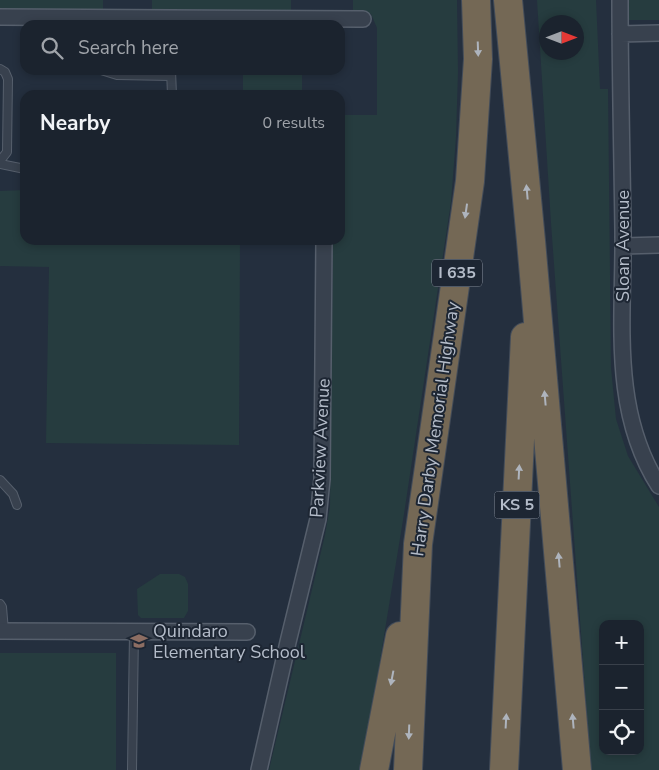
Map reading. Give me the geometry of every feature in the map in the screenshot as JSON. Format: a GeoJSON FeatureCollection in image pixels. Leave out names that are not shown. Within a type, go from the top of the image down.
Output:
{"type":"FeatureCollection","features":[{"type":"Feature","properties":{"kind":"highway","name":"Harry Darby Memorial Highway"},"geometry":{"type":"LineString","coordinates":[[408,770],[418,544],[470,181],[478,59],[476,0]]}},
{"type":"Feature","properties":{"kind":"highway"},"geometry":{"type":"LineString","coordinates":[[508,0],[577,770]]}},
{"type":"Feature","properties":{"kind":"highway","name":"KS 5"},"geometry":{"type":"LineString","coordinates":[[504,770],[531,241]]}},
{"type":"Feature","properties":{"kind":"highway"},"geometry":{"type":"LineString","coordinates":[[374,770],[418,544]]}},
{"type":"Feature","properties":{"kind":"street","name":"Sloan Avenue"},"geometry":{"type":"LineString","coordinates":[[620,0],[623,246],[622,356],[630,418],[637,444],[657,477]]}},
{"type":"Feature","properties":{"kind":"street"},"geometry":{"type":"LineString","coordinates":[[0,17],[56,20]]}},
{"type":"Feature","properties":{"kind":"street"},"geometry":{"type":"LineString","coordinates":[[299,20],[363,19]]}},
{"type":"Feature","properties":{"kind":"street"},"geometry":{"type":"LineString","coordinates":[[620,34],[659,33]]}},
{"type":"Feature","properties":{"kind":"street","name":"Parkview Avenue"},"geometry":{"type":"LineString","coordinates":[[259,770],[318,519],[322,479],[324,245]]}},
{"type":"Feature","properties":{"kind":"street"},"geometry":{"type":"LineString","coordinates":[[623,246],[659,245]]}},
{"type":"Feature","properties":{"kind":"street"},"geometry":{"type":"LineString","coordinates":[[2,631],[248,632]]}},
{"type":"Feature","properties":{"kind":"lane"},"geometry":{"type":"LineString","coordinates":[[0,69],[8,79],[7,152],[0,162],[20,167]]}},
{"type":"Feature","properties":{"kind":"lane"},"geometry":{"type":"LineString","coordinates":[[171,75],[172,90]]}},
{"type":"Feature","properties":{"kind":"lane"},"geometry":{"type":"LineString","coordinates":[[0,480],[13,494],[17,505]]}},
{"type":"Feature","properties":{"kind":"lane"},"geometry":{"type":"LineString","coordinates":[[0,604],[2,607],[2,631]]}},
{"type":"Feature","properties":{"kind":"lane"},"geometry":{"type":"LineString","coordinates":[[132,770],[134,632]]}},
{"type":"Feature","properties":{"kind":"green space"},"geometry":{"type":"Polygon","coordinates":[[[0,0],[103,0],[103,12],[0,12],[0,0]]]}},
{"type":"Feature","properties":{"kind":"green space"},"geometry":{"type":"Polygon","coordinates":[[[152,0],[291,0],[291,12],[152,10],[152,0]]]}},
{"type":"Feature","properties":{"kind":"green space"},"geometry":{"type":"Polygon","coordinates":[[[353,0],[457,0],[458,72],[451,202],[404,514],[362,770],[269,770],[325,535],[330,506],[333,245],[345,245],[345,115],[377,115],[377,28],[371,14],[353,12],[353,0]]]}},
{"type":"Feature","properties":{"kind":"green space"},"geometry":{"type":"Polygon","coordinates":[[[537,0],[596,0],[600,89],[608,89],[611,368],[616,419],[628,456],[659,507],[659,770],[591,770],[541,60],[584,60],[584,15],[539,15],[539,32],[537,0]]]}},
{"type":"Feature","properties":{"kind":"green space"},"geometry":{"type":"Polygon","coordinates":[[[629,0],[659,0],[659,20],[629,20],[629,0]]]}},
{"type":"Feature","properties":{"kind":"green space"},"geometry":{"type":"Polygon","coordinates":[[[243,75],[302,75],[302,90],[243,90],[243,75]]]}},
{"type":"Feature","properties":{"kind":"green space"},"geometry":{"type":"Polygon","coordinates":[[[20,190],[20,245],[240,245],[239,445],[46,443],[49,267],[0,266],[0,191],[20,190]]]}},
{"type":"Feature","properties":{"kind":"green space"},"geometry":{"type":"Polygon","coordinates":[[[160,574],[179,574],[185,577],[188,584],[188,611],[184,618],[141,618],[138,615],[137,589],[160,574]]]}},
{"type":"Feature","properties":{"kind":"green space"},"geometry":{"type":"Polygon","coordinates":[[[0,653],[116,653],[116,770],[0,770],[0,653]]]}},
{"type":"Feature","properties":{"kind":"place","name":"Quindaro Elementary School"},"geometry":{"type":"Point","coordinates":[139,641]}}]}
